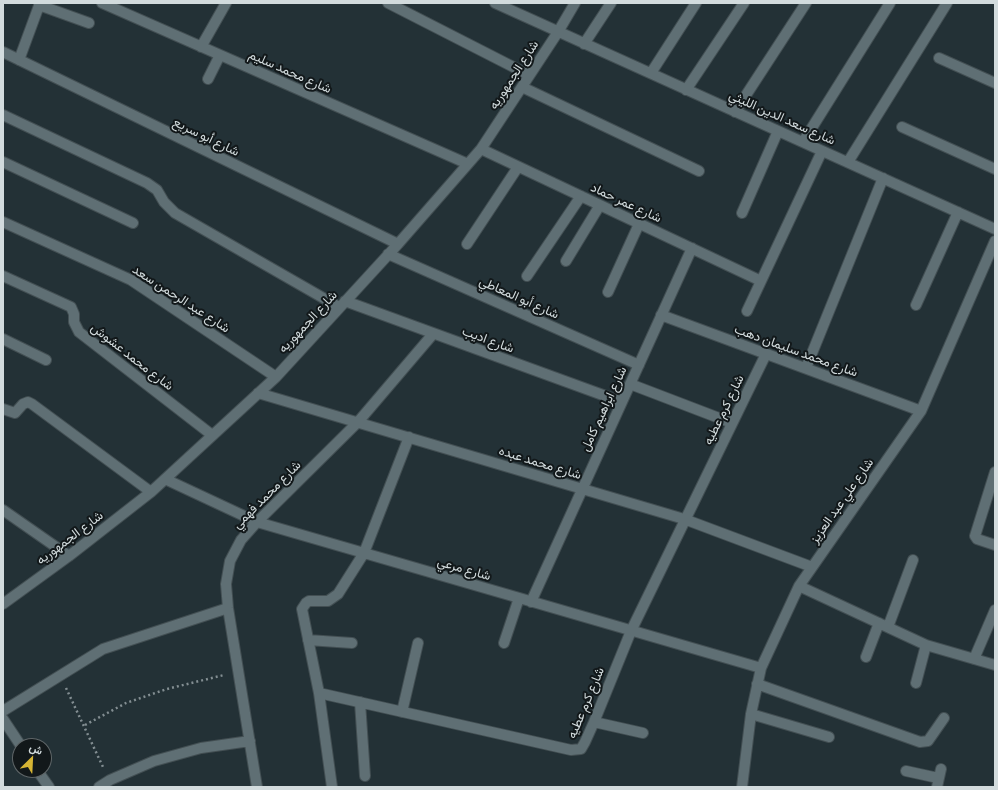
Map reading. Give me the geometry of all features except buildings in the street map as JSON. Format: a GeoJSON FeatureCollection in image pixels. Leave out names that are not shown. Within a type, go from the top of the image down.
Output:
{"type":"FeatureCollection","features":[{"type":"Feature","properties":{"kind":"street","name":"شارع محمد سليم"},"geometry":{"type":"LineString","coordinates":[[102,3],[468,164]]}},
{"type":"Feature","properties":{"kind":"street"},"geometry":{"type":"LineString","coordinates":[[201,46],[226,3]]}},
{"type":"Feature","properties":{"kind":"street"},"geometry":{"type":"LineString","coordinates":[[388,3],[529,75]]}},
{"type":"Feature","properties":{"kind":"street","name":"شارع الجمهوريه"},"geometry":{"type":"LineString","coordinates":[[3,604],[69,556],[150,492],[276,376],[398,244],[481,149],[558,32],[575,3]]}},
{"type":"Feature","properties":{"kind":"street"},"geometry":{"type":"LineString","coordinates":[[584,44],[611,3]]}},
{"type":"Feature","properties":{"kind":"street"},"geometry":{"type":"LineString","coordinates":[[651,74],[696,3]]}},
{"type":"Feature","properties":{"kind":"street"},"geometry":{"type":"LineString","coordinates":[[686,90],[744,3]]}},
{"type":"Feature","properties":{"kind":"street"},"geometry":{"type":"LineString","coordinates":[[735,112],[806,3]]}},
{"type":"Feature","properties":{"kind":"street"},"geometry":{"type":"LineString","coordinates":[[803,142],[890,3]]}},
{"type":"Feature","properties":{"kind":"street"},"geometry":{"type":"LineString","coordinates":[[848,162],[946,3]]}},
{"type":"Feature","properties":{"kind":"street"},"geometry":{"type":"LineString","coordinates":[[19,60],[39,4],[89,23]]}},
{"type":"Feature","properties":{"kind":"street","name":"شارع سعد الدين الليثي"},"geometry":{"type":"LineString","coordinates":[[499,4],[584,44],[995,229]]}},
{"type":"Feature","properties":{"kind":"street","name":"شارع أبو سريع"},"geometry":{"type":"LineString","coordinates":[[3,52],[398,244]]}},
{"type":"Feature","properties":{"kind":"street"},"geometry":{"type":"LineString","coordinates":[[208,79],[220,55]]}},
{"type":"Feature","properties":{"kind":"street"},"geometry":{"type":"LineString","coordinates":[[939,58],[995,83]]}},
{"type":"Feature","properties":{"kind":"street"},"geometry":{"type":"LineString","coordinates":[[522,87],[699,171]]}},
{"type":"Feature","properties":{"kind":"street","name":"شارع اديب"},"geometry":{"type":"LineString","coordinates":[[3,115],[147,183],[157,190],[164,202],[175,213],[342,304],[433,334],[622,402]]}},
{"type":"Feature","properties":{"kind":"street"},"geometry":{"type":"LineString","coordinates":[[902,127],[995,169]]}},
{"type":"Feature","properties":{"kind":"street"},"geometry":{"type":"LineString","coordinates":[[742,213],[778,131]]}},
{"type":"Feature","properties":{"kind":"street","name":"شارع عمر حماد"},"geometry":{"type":"LineString","coordinates":[[481,149],[761,281]]}},
{"type":"Feature","properties":{"kind":"street"},"geometry":{"type":"LineString","coordinates":[[747,311],[822,151]]}},
{"type":"Feature","properties":{"kind":"street"},"geometry":{"type":"LineString","coordinates":[[3,162],[133,223]]}},
{"type":"Feature","properties":{"kind":"street"},"geometry":{"type":"LineString","coordinates":[[467,244],[518,167]]}},
{"type":"Feature","properties":{"kind":"street"},"geometry":{"type":"LineString","coordinates":[[806,368],[883,178]]}},
{"type":"Feature","properties":{"kind":"street"},"geometry":{"type":"LineString","coordinates":[[527,276],[581,196]]}},
{"type":"Feature","properties":{"kind":"street"},"geometry":{"type":"LineString","coordinates":[[566,261],[600,205]]}},
{"type":"Feature","properties":{"kind":"street"},"geometry":{"type":"LineString","coordinates":[[916,305],[958,212]]}},
{"type":"Feature","properties":{"kind":"street","name":"شارع عبد الرحمن سعد"},"geometry":{"type":"LineString","coordinates":[[3,222],[131,280],[276,376]]}},
{"type":"Feature","properties":{"kind":"street"},"geometry":{"type":"LineString","coordinates":[[608,292],[639,224]]}},
{"type":"Feature","properties":{"kind":"street","name":"شارع علي عبد العزيز"},"geometry":{"type":"LineString","coordinates":[[742,787],[751,714],[761,668],[799,586],[921,411],[995,241]]}},
{"type":"Feature","properties":{"kind":"street","name":"شارع ابراهيم كامل"},"geometry":{"type":"LineString","coordinates":[[531,602],[692,248]]}},
{"type":"Feature","properties":{"kind":"street","name":"شارع أبو المعاطي"},"geometry":{"type":"LineString","coordinates":[[388,254],[638,365]]}},
{"type":"Feature","properties":{"kind":"street","name":"شارع محمد عشوش"},"geometry":{"type":"LineString","coordinates":[[3,276],[71,307],[74,314],[74,322],[79,332],[212,435]]}},
{"type":"Feature","properties":{"kind":"street","name":"شارع محمد سليمان دهب"},"geometry":{"type":"LineString","coordinates":[[661,315],[921,411]]}},
{"type":"Feature","properties":{"kind":"street","name":"شارع محمد فهمي"},"geometry":{"type":"LineString","coordinates":[[257,787],[228,608],[226,584],[230,561],[241,540],[257,522],[358,422],[433,334]]}},
{"type":"Feature","properties":{"kind":"street"},"geometry":{"type":"LineString","coordinates":[[3,339],[46,360]]}},
{"type":"Feature","properties":{"kind":"street","name":"شارع كرم عطيه"},"geometry":{"type":"LineString","coordinates":[[319,693],[571,750],[581,750],[586,742],[631,631],[684,519],[766,354]]}},
{"type":"Feature","properties":{"kind":"street"},"geometry":{"type":"LineString","coordinates":[[630,384],[732,423]]}},
{"type":"Feature","properties":{"kind":"street","name":"شارع محمد عبده"},"geometry":{"type":"LineString","coordinates":[[258,393],[684,519],[812,567]]}},
{"type":"Feature","properties":{"kind":"street"},"geometry":{"type":"LineString","coordinates":[[3,409],[15,414],[23,404],[28,402],[32,404],[150,492]]}},
{"type":"Feature","properties":{"kind":"street"},"geometry":{"type":"LineString","coordinates":[[332,787],[319,693],[302,613],[303,605],[309,601],[328,600],[338,594],[364,553],[409,437]]}},
{"type":"Feature","properties":{"kind":"street"},"geometry":{"type":"LineString","coordinates":[[995,472],[975,536],[977,539],[995,546]]}},
{"type":"Feature","properties":{"kind":"street","name":"شارع مرعي"},"geometry":{"type":"LineString","coordinates":[[165,479],[257,522],[761,668]]}},
{"type":"Feature","properties":{"kind":"street"},"geometry":{"type":"LineString","coordinates":[[3,510],[69,556]]}},
{"type":"Feature","properties":{"kind":"street"},"geometry":{"type":"LineString","coordinates":[[866,657],[883,625],[913,560]]}},
{"type":"Feature","properties":{"kind":"street"},"geometry":{"type":"LineString","coordinates":[[799,586],[926,644],[995,665]]}},
{"type":"Feature","properties":{"kind":"street"},"geometry":{"type":"LineString","coordinates":[[504,643],[519,598]]}},
{"type":"Feature","properties":{"kind":"street"},"geometry":{"type":"LineString","coordinates":[[3,711],[102,649],[228,608]]}},
{"type":"Feature","properties":{"kind":"street"},"geometry":{"type":"LineString","coordinates":[[974,659],[995,610]]}},
{"type":"Feature","properties":{"kind":"street"},"geometry":{"type":"LineString","coordinates":[[308,640],[352,643]]}},
{"type":"Feature","properties":{"kind":"street"},"geometry":{"type":"LineString","coordinates":[[402,712],[418,643]]}},
{"type":"Feature","properties":{"kind":"street"},"geometry":{"type":"LineString","coordinates":[[916,683],[926,644]]}},
{"type":"Feature","properties":{"kind":"street"},"geometry":{"type":"LineString","coordinates":[[757,684],[920,742],[928,741],[944,718]]}},
{"type":"Feature","properties":{"kind":"street"},"geometry":{"type":"LineString","coordinates":[[360,702],[365,776]]}},
{"type":"Feature","properties":{"kind":"street"},"geometry":{"type":"LineString","coordinates":[[751,714],[829,737]]}},
{"type":"Feature","properties":{"kind":"street"},"geometry":{"type":"LineString","coordinates":[[3,719],[16,738]]}},
{"type":"Feature","properties":{"kind":"street"},"geometry":{"type":"LineString","coordinates":[[594,722],[643,733]]}},
{"type":"Feature","properties":{"kind":"street"},"geometry":{"type":"LineString","coordinates":[[99,787],[110,780],[161,759],[201,748],[250,741]]}},
{"type":"Feature","properties":{"kind":"street"},"geometry":{"type":"LineString","coordinates":[[906,771],[938,778]]}},
{"type":"Feature","properties":{"kind":"street"},"geometry":{"type":"LineString","coordinates":[[43,778],[49,787]]}},
{"type":"Feature","properties":{"kind":"path"},"geometry":{"type":"LineString","coordinates":[[85,725],[126,703],[167,689],[238,672]]}},
{"type":"Feature","properties":{"kind":"path"},"geometry":{"type":"LineString","coordinates":[[59,675],[85,725],[110,780]]}}]}
